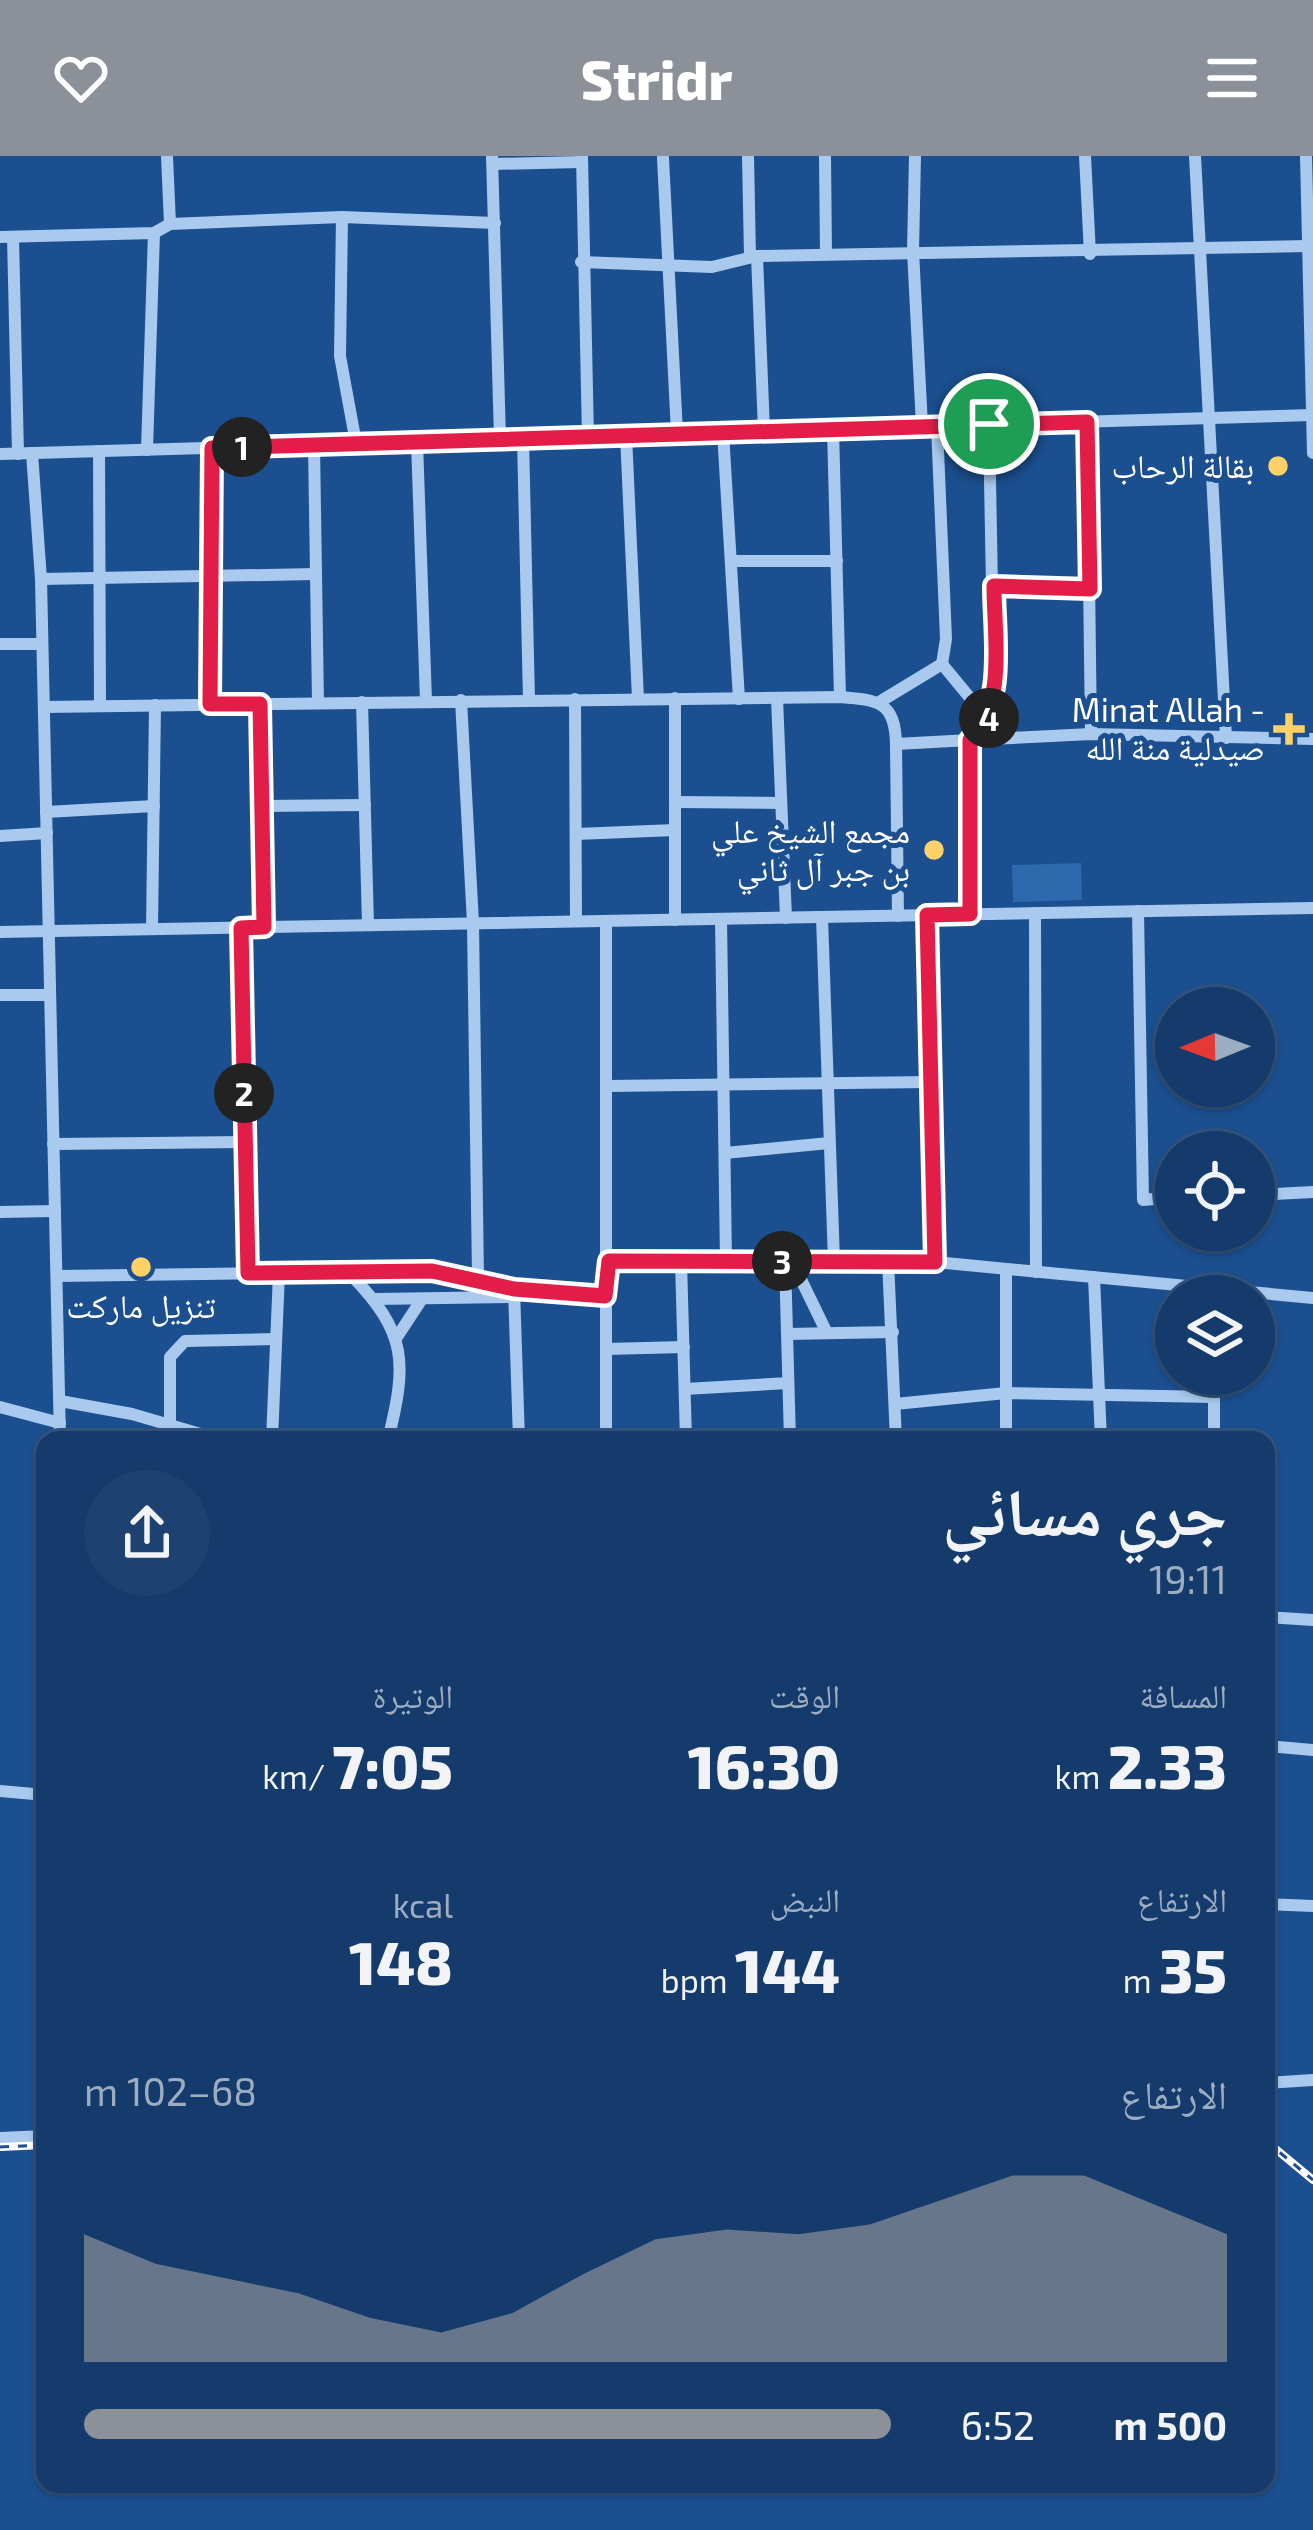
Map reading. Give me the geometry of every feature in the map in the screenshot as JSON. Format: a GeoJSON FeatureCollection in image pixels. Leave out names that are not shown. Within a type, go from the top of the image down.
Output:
{"type":"FeatureCollection","features":[{"type":"Feature","properties":{"kind":"street"},"geometry":{"type":"LineString","coordinates":[[167,156],[170,224]]}},
{"type":"Feature","properties":{"kind":"street"},"geometry":{"type":"LineString","coordinates":[[748,156],[764,431]]}},
{"type":"Feature","properties":{"kind":"street"},"geometry":{"type":"LineString","coordinates":[[825,156],[826,254]]}},
{"type":"Feature","properties":{"kind":"street"},"geometry":{"type":"LineString","coordinates":[[915,156],[913,250],[946,639],[942,664],[989,721]]}},
{"type":"Feature","properties":{"kind":"street"},"geometry":{"type":"LineString","coordinates":[[1084,156],[1090,254]]}},
{"type":"Feature","properties":{"kind":"street"},"geometry":{"type":"LineString","coordinates":[[1196,156],[1226,738]]}},
{"type":"Feature","properties":{"kind":"street"},"geometry":{"type":"LineString","coordinates":[[663,158],[677,433]]}},
{"type":"Feature","properties":{"kind":"street"},"geometry":{"type":"LineString","coordinates":[[500,439],[492,160],[582,159],[588,436]]}},
{"type":"Feature","properties":{"kind":"street"},"geometry":{"type":"LineString","coordinates":[[1308,165],[1313,453]]}},
{"type":"Feature","properties":{"kind":"street"},"geometry":{"type":"LineString","coordinates":[[342,217],[340,356],[356,443]]}},
{"type":"Feature","properties":{"kind":"street"},"geometry":{"type":"LineString","coordinates":[[60,1431],[41,579],[7,237],[154,233],[170,224],[342,217],[495,224]]}},
{"type":"Feature","properties":{"kind":"street"},"geometry":{"type":"LineString","coordinates":[[147,450],[154,233]]}},
{"type":"Feature","properties":{"kind":"street"},"geometry":{"type":"LineString","coordinates":[[581,262],[670,268],[712,267],[754,256],[913,250],[1090,254],[1309,246]]}},
{"type":"Feature","properties":{"kind":"street"},"geometry":{"type":"LineString","coordinates":[[0,454],[1312,415]]}},
{"type":"Feature","properties":{"kind":"street"},"geometry":{"type":"LineString","coordinates":[[1087,422],[1090,734]]}},
{"type":"Feature","properties":{"kind":"street"},"geometry":{"type":"LineString","coordinates":[[970,914],[970,740],[989,721],[994,698],[989,424]]}},
{"type":"Feature","properties":{"kind":"street"},"geometry":{"type":"LineString","coordinates":[[833,429],[840,698]]}},
{"type":"Feature","properties":{"kind":"street"},"geometry":{"type":"LineString","coordinates":[[723,432],[739,699]]}},
{"type":"Feature","properties":{"kind":"street"},"geometry":{"type":"LineString","coordinates":[[626,435],[638,699]]}},
{"type":"Feature","properties":{"kind":"street"},"geometry":{"type":"LineString","coordinates":[[523,438],[529,700]]}},
{"type":"Feature","properties":{"kind":"street"},"geometry":{"type":"LineString","coordinates":[[417,442],[426,701]]}},
{"type":"Feature","properties":{"kind":"street"},"geometry":{"type":"LineString","coordinates":[[314,445],[318,703]]}},
{"type":"Feature","properties":{"kind":"street"},"geometry":{"type":"LineString","coordinates":[[210,704],[212,448]]}},
{"type":"Feature","properties":{"kind":"street"},"geometry":{"type":"LineString","coordinates":[[99,451],[100,705]]}},
{"type":"Feature","properties":{"kind":"street"},"geometry":{"type":"LineString","coordinates":[[731,561],[837,561]]}},
{"type":"Feature","properties":{"kind":"street"},"geometry":{"type":"LineString","coordinates":[[41,579],[316,574]]}},
{"type":"Feature","properties":{"kind":"street"},"geometry":{"type":"LineString","coordinates":[[994,586],[1090,589]]}},
{"type":"Feature","properties":{"kind":"street"},"geometry":{"type":"LineString","coordinates":[[0,644],[42,644]]}},
{"type":"Feature","properties":{"kind":"street"},"geometry":{"type":"LineString","coordinates":[[44,707],[675,698],[881,701],[942,664]]}},
{"type":"Feature","properties":{"kind":"street"},"geometry":{"type":"LineString","coordinates":[[675,698],[675,920]]}},
{"type":"Feature","properties":{"kind":"street"},"geometry":{"type":"LineString","coordinates":[[777,698],[786,918]]}},
{"type":"Feature","properties":{"kind":"street"},"geometry":{"type":"LineString","coordinates":[[461,700],[473,923],[478,1277]]}},
{"type":"Feature","properties":{"kind":"street"},"geometry":{"type":"LineString","coordinates":[[575,700],[576,922]]}},
{"type":"Feature","properties":{"kind":"street"},"geometry":{"type":"LineString","coordinates":[[881,701],[895,718],[898,916]]}},
{"type":"Feature","properties":{"kind":"street"},"geometry":{"type":"LineString","coordinates":[[362,702],[368,925]]}},
{"type":"Feature","properties":{"kind":"street"},"geometry":{"type":"LineString","coordinates":[[260,704],[264,927]]}},
{"type":"Feature","properties":{"kind":"street"},"geometry":{"type":"LineString","coordinates":[[152,929],[155,705]]}},
{"type":"Feature","properties":{"kind":"street"},"geometry":{"type":"LineString","coordinates":[[896,744],[1090,734],[1313,739]]}},
{"type":"Feature","properties":{"kind":"street"},"geometry":{"type":"LineString","coordinates":[[675,802],[781,803]]}},
{"type":"Feature","properties":{"kind":"street"},"geometry":{"type":"LineString","coordinates":[[262,806],[365,805]]}},
{"type":"Feature","properties":{"kind":"street"},"geometry":{"type":"LineString","coordinates":[[46,812],[154,806]]}},
{"type":"Feature","properties":{"kind":"street"},"geometry":{"type":"LineString","coordinates":[[576,834],[675,830]]}},
{"type":"Feature","properties":{"kind":"street"},"geometry":{"type":"LineString","coordinates":[[0,836],[47,833]]}},
{"type":"Feature","properties":{"kind":"street"},"geometry":{"type":"LineString","coordinates":[[0,932],[1313,908]]}},
{"type":"Feature","properties":{"kind":"street"},"geometry":{"type":"LineString","coordinates":[[1138,911],[1144,1200],[1155,1199]]}},
{"type":"Feature","properties":{"kind":"street"},"geometry":{"type":"LineString","coordinates":[[1035,913],[1036,1272]]}},
{"type":"Feature","properties":{"kind":"street"},"geometry":{"type":"LineString","coordinates":[[927,915],[935,1262]]}},
{"type":"Feature","properties":{"kind":"street"},"geometry":{"type":"LineString","coordinates":[[821,917],[834,1262]]}},
{"type":"Feature","properties":{"kind":"street"},"geometry":{"type":"LineString","coordinates":[[721,919],[726,1261]]}},
{"type":"Feature","properties":{"kind":"street"},"geometry":{"type":"LineString","coordinates":[[606,921],[606,1431]]}},
{"type":"Feature","properties":{"kind":"street"},"geometry":{"type":"LineString","coordinates":[[241,928],[248,1273]]}},
{"type":"Feature","properties":{"kind":"street"},"geometry":{"type":"LineString","coordinates":[[0,995],[49,995]]}},
{"type":"Feature","properties":{"kind":"street"},"geometry":{"type":"LineString","coordinates":[[608,1086],[931,1082]]}},
{"type":"Feature","properties":{"kind":"street"},"geometry":{"type":"LineString","coordinates":[[53,1144],[245,1142]]}},
{"type":"Feature","properties":{"kind":"street"},"geometry":{"type":"LineString","coordinates":[[724,1153],[830,1143]]}},
{"type":"Feature","properties":{"kind":"street"},"geometry":{"type":"LineString","coordinates":[[1275,1194],[1313,1192]]}},
{"type":"Feature","properties":{"kind":"street"},"geometry":{"type":"LineString","coordinates":[[0,1212],[55,1211]]}},
{"type":"Feature","properties":{"kind":"street"},"geometry":{"type":"LineString","coordinates":[[609,1261],[935,1262],[1155,1285]]}},
{"type":"Feature","properties":{"kind":"street"},"geometry":{"type":"LineString","coordinates":[[681,1261],[686,1431]]}},
{"type":"Feature","properties":{"kind":"street"},"geometry":{"type":"LineString","coordinates":[[888,1261],[896,1431]]}},
{"type":"Feature","properties":{"kind":"street"},"geometry":{"type":"LineString","coordinates":[[788,1262],[827,1334]]}},
{"type":"Feature","properties":{"kind":"street"},"geometry":{"type":"LineString","coordinates":[[788,1262],[790,1431]]}},
{"type":"Feature","properties":{"kind":"street"},"geometry":{"type":"LineString","coordinates":[[1006,1269],[1006,1431]]}},
{"type":"Feature","properties":{"kind":"street"},"geometry":{"type":"LineString","coordinates":[[58,1276],[432,1271],[478,1277],[514,1293]]}},
{"type":"Feature","properties":{"kind":"street"},"geometry":{"type":"LineString","coordinates":[[272,1431],[279,1273]]}},
{"type":"Feature","properties":{"kind":"street"},"geometry":{"type":"LineString","coordinates":[[350,1274],[375,1299],[397,1337],[403,1370],[390,1431]]}},
{"type":"Feature","properties":{"kind":"street"},"geometry":{"type":"LineString","coordinates":[[1094,1277],[1101,1431]]}},
{"type":"Feature","properties":{"kind":"street"},"geometry":{"type":"LineString","coordinates":[[514,1293],[519,1431]]}},
{"type":"Feature","properties":{"kind":"street"},"geometry":{"type":"LineString","coordinates":[[375,1299],[420,1302],[514,1293],[605,1296]]}},
{"type":"Feature","properties":{"kind":"street"},"geometry":{"type":"LineString","coordinates":[[1275,1296],[1313,1298]]}},
{"type":"Feature","properties":{"kind":"street"},"geometry":{"type":"LineString","coordinates":[[397,1337],[420,1302]]}},
{"type":"Feature","properties":{"kind":"street"},"geometry":{"type":"LineString","coordinates":[[787,1334],[893,1332]]}},
{"type":"Feature","properties":{"kind":"street"},"geometry":{"type":"LineString","coordinates":[[170,1424],[170,1358],[175,1348],[185,1342],[276,1339]]}},
{"type":"Feature","properties":{"kind":"street"},"geometry":{"type":"LineString","coordinates":[[606,1349],[684,1346]]}},
{"type":"Feature","properties":{"kind":"street"},"geometry":{"type":"LineString","coordinates":[[685,1389],[788,1383]]}},
{"type":"Feature","properties":{"kind":"street"},"geometry":{"type":"LineString","coordinates":[[895,1404],[1006,1393],[1214,1397],[1214,1431]]}},
{"type":"Feature","properties":{"kind":"street"},"geometry":{"type":"LineString","coordinates":[[60,1401],[170,1424],[183,1431]]}},
{"type":"Feature","properties":{"kind":"street"},"geometry":{"type":"LineString","coordinates":[[0,1407],[60,1423]]}},
{"type":"Feature","properties":{"kind":"street"},"geometry":{"type":"LineString","coordinates":[[1275,1618],[1313,1620]]}},
{"type":"Feature","properties":{"kind":"street"},"geometry":{"type":"LineString","coordinates":[[1275,1747],[1313,1750]]}},
{"type":"Feature","properties":{"kind":"street"},"geometry":{"type":"LineString","coordinates":[[0,1791],[36,1794]]}},
{"type":"Feature","properties":{"kind":"street"},"geometry":{"type":"LineString","coordinates":[[1275,1904],[1313,1906]]}},
{"type":"Feature","properties":{"kind":"street"},"geometry":{"type":"LineString","coordinates":[[1275,2082],[1313,2080]]}},
{"type":"Feature","properties":{"kind":"street"},"geometry":{"type":"LineString","coordinates":[[0,2138],[36,2136]]}},
{"type":"Feature","properties":{"kind":"shaded area"},"geometry":{"type":"Polygon","coordinates":[[[1081,863],[1082,900],[1013,902],[1012,865],[1081,863]]]}},
{"type":"Feature","properties":{"kind":"railway"},"geometry":{"type":"LineString","coordinates":[[0,2147],[36,2145]]}},
{"type":"Feature","properties":{"kind":"railway"},"geometry":{"type":"LineString","coordinates":[[1275,2148],[1313,2180]]}},
{"type":"Feature","properties":{"kind":"place","name":"بقالة الرحاب"},"geometry":{"type":"Point","coordinates":[1278,466]}},
{"type":"Feature","properties":{"kind":"place","name":"Minat Allah - صيدلية منة الله"},"geometry":{"type":"Point","coordinates":[1289,729]}},
{"type":"Feature","properties":{"kind":"place","name":"مجمع الشيخ علي بن جبر آل ثاني"},"geometry":{"type":"Point","coordinates":[934,850]}},
{"type":"Feature","properties":{"kind":"place","name":"تنزيل ماركت"},"geometry":{"type":"Point","coordinates":[141,1267]}},
{"type":"Feature","properties":{"kind":"route"},"geometry":{"type":"LineString","coordinates":[[1087,422],[1090,589],[994,586],[994,698],[989,721],[970,740],[970,914],[927,915],[935,1262],[609,1261],[605,1296],[514,1289],[478,1277],[432,1271],[248,1273],[241,928],[264,927],[260,704],[210,704],[212,448],[989,424],[1087,422]]}}]}
